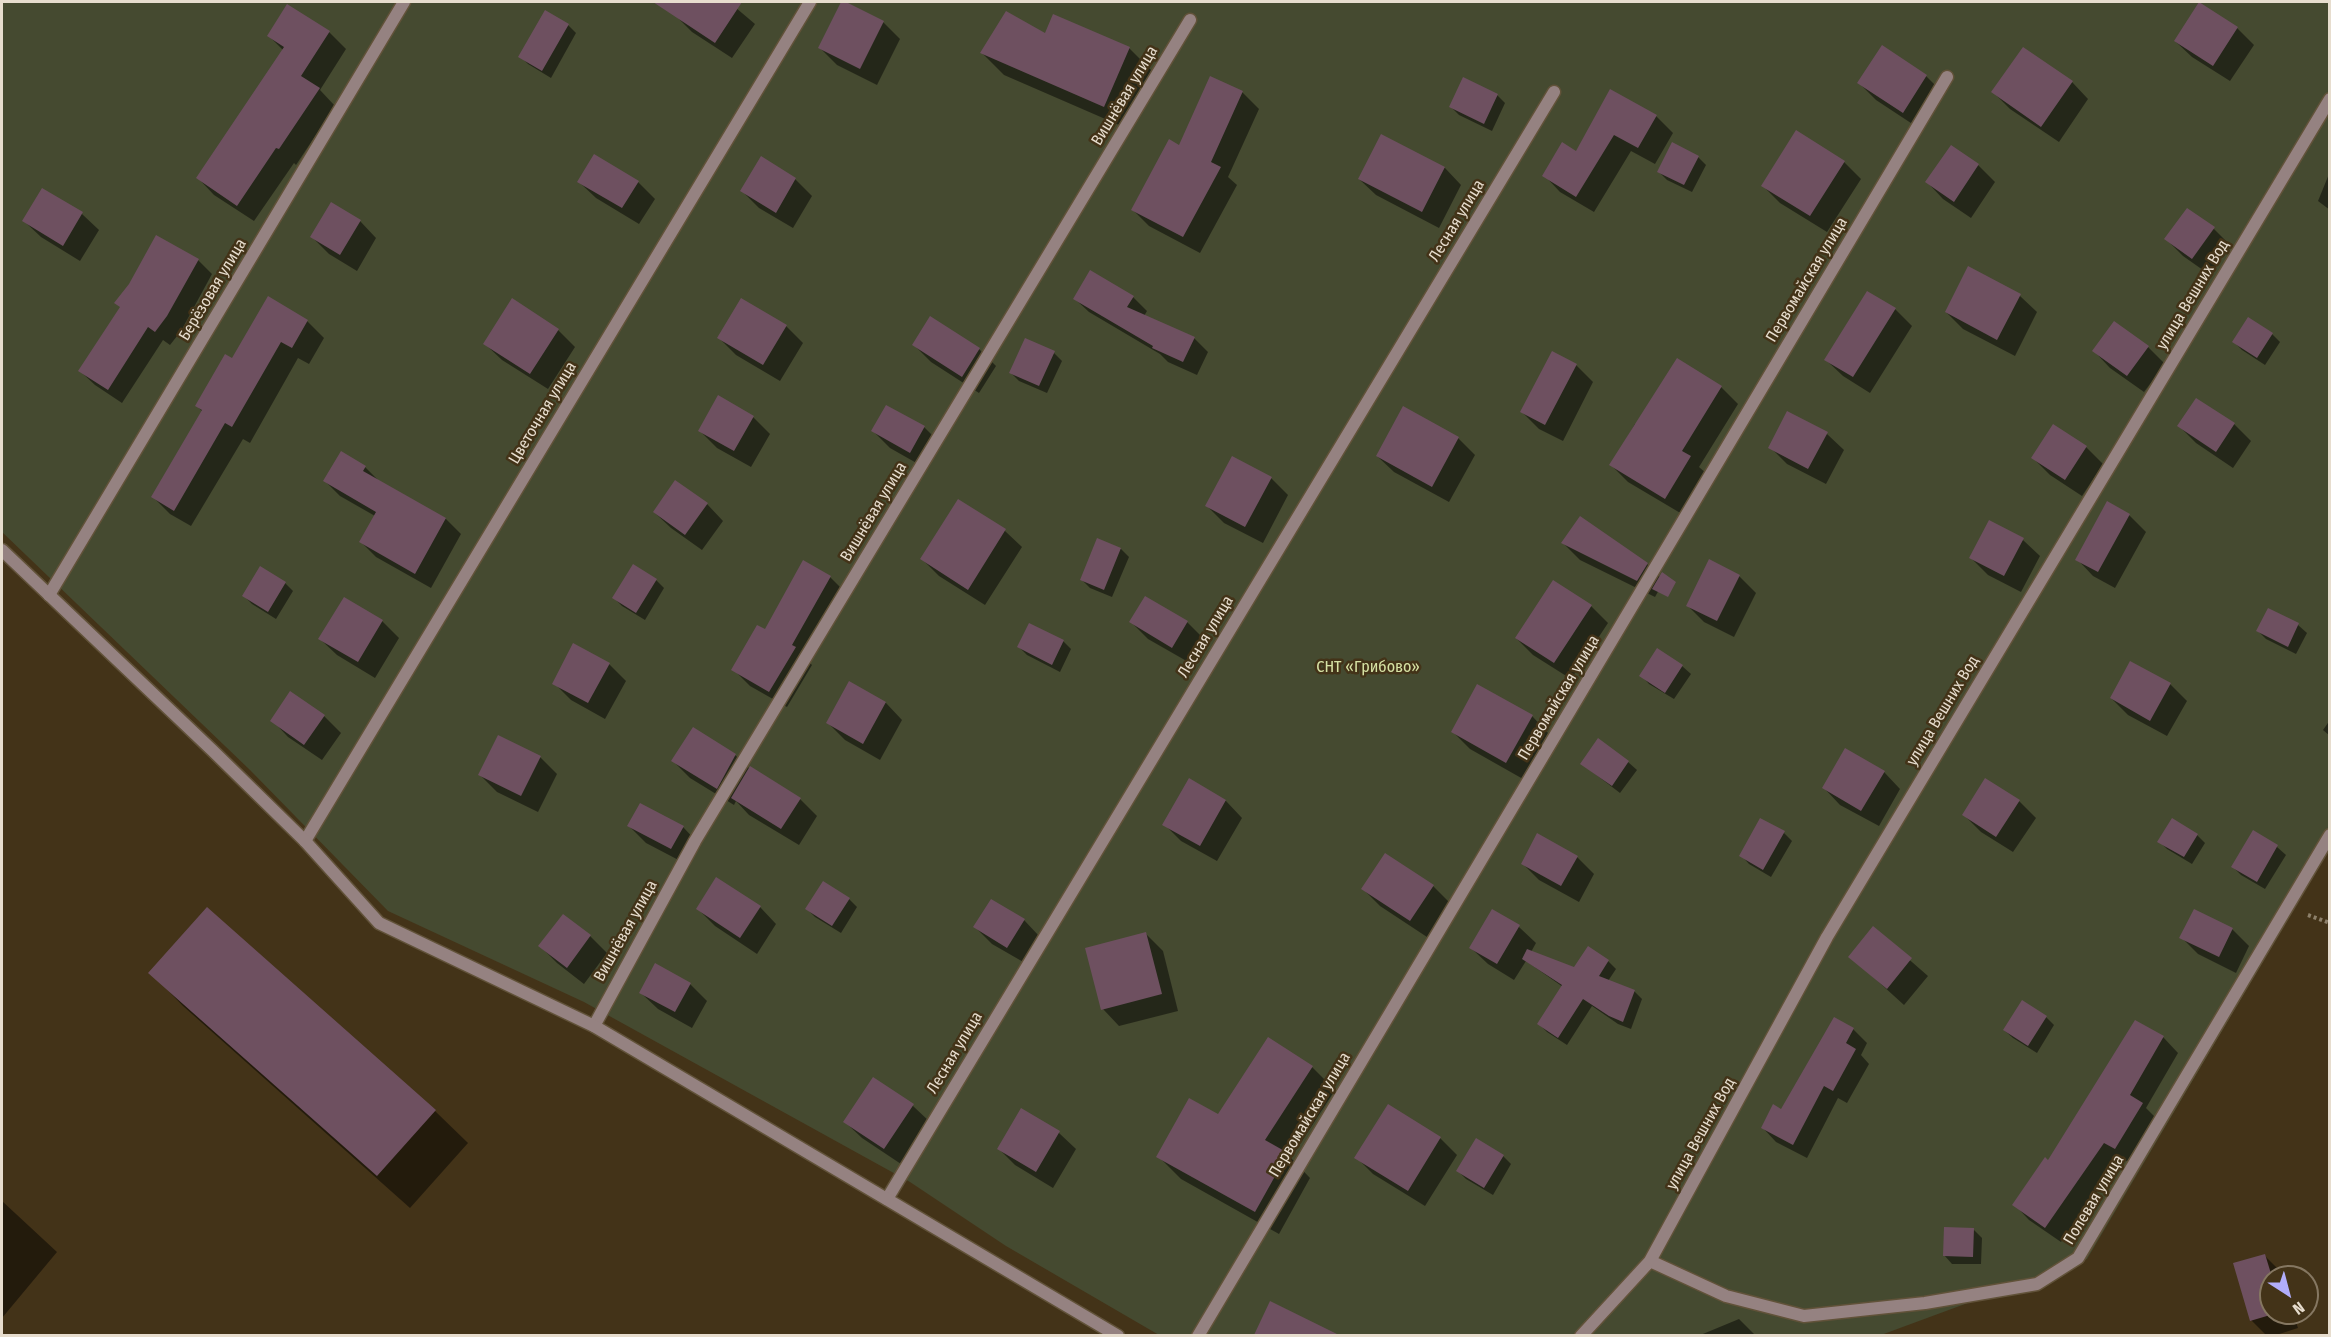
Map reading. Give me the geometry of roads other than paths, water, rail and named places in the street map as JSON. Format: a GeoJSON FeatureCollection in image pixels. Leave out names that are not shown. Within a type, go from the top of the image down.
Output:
{"type":"FeatureCollection","features":[{"type":"Feature","properties":{"kind":"street","name":"Берёзовая улица"},"geometry":{"type":"LineString","coordinates":[[49,595],[404,2]]}},
{"type":"Feature","properties":{"kind":"street","name":"Цветочная улица"},"geometry":{"type":"LineString","coordinates":[[305,842],[810,2]]}},
{"type":"Feature","properties":{"kind":"street","name":"Вишнёвая улица"},"geometry":{"type":"LineString","coordinates":[[594,1026],[695,841],[1190,20]]}},
{"type":"Feature","properties":{"kind":"street","name":"Первомайская улица"},"geometry":{"type":"LineString","coordinates":[[1198,1335],[1947,77]]}},
{"type":"Feature","properties":{"kind":"street","name":"Лесная улица"},"geometry":{"type":"LineString","coordinates":[[887,1199],[1554,92]]}},
{"type":"Feature","properties":{"kind":"street","name":"улица Вешних Вод"},"geometry":{"type":"LineString","coordinates":[[1581,1335],[1650,1261],[1827,937],[2330,99]]}},
{"type":"Feature","properties":{"kind":"street"},"geometry":{"type":"LineString","coordinates":[[2,550],[305,842],[379,923],[594,1026],[1118,1335]]}},
{"type":"Feature","properties":{"kind":"street","name":"Полевая улица"},"geometry":{"type":"LineString","coordinates":[[1650,1261],[1726,1296],[1804,1316],[1924,1303],[2037,1284],[2078,1258],[2330,836]]}},
{"type":"Feature","properties":{"kind":"park label","name":"СНТ «Грибово»"},"geometry":{"type":"Point","coordinates":[1368,668]}}]}
